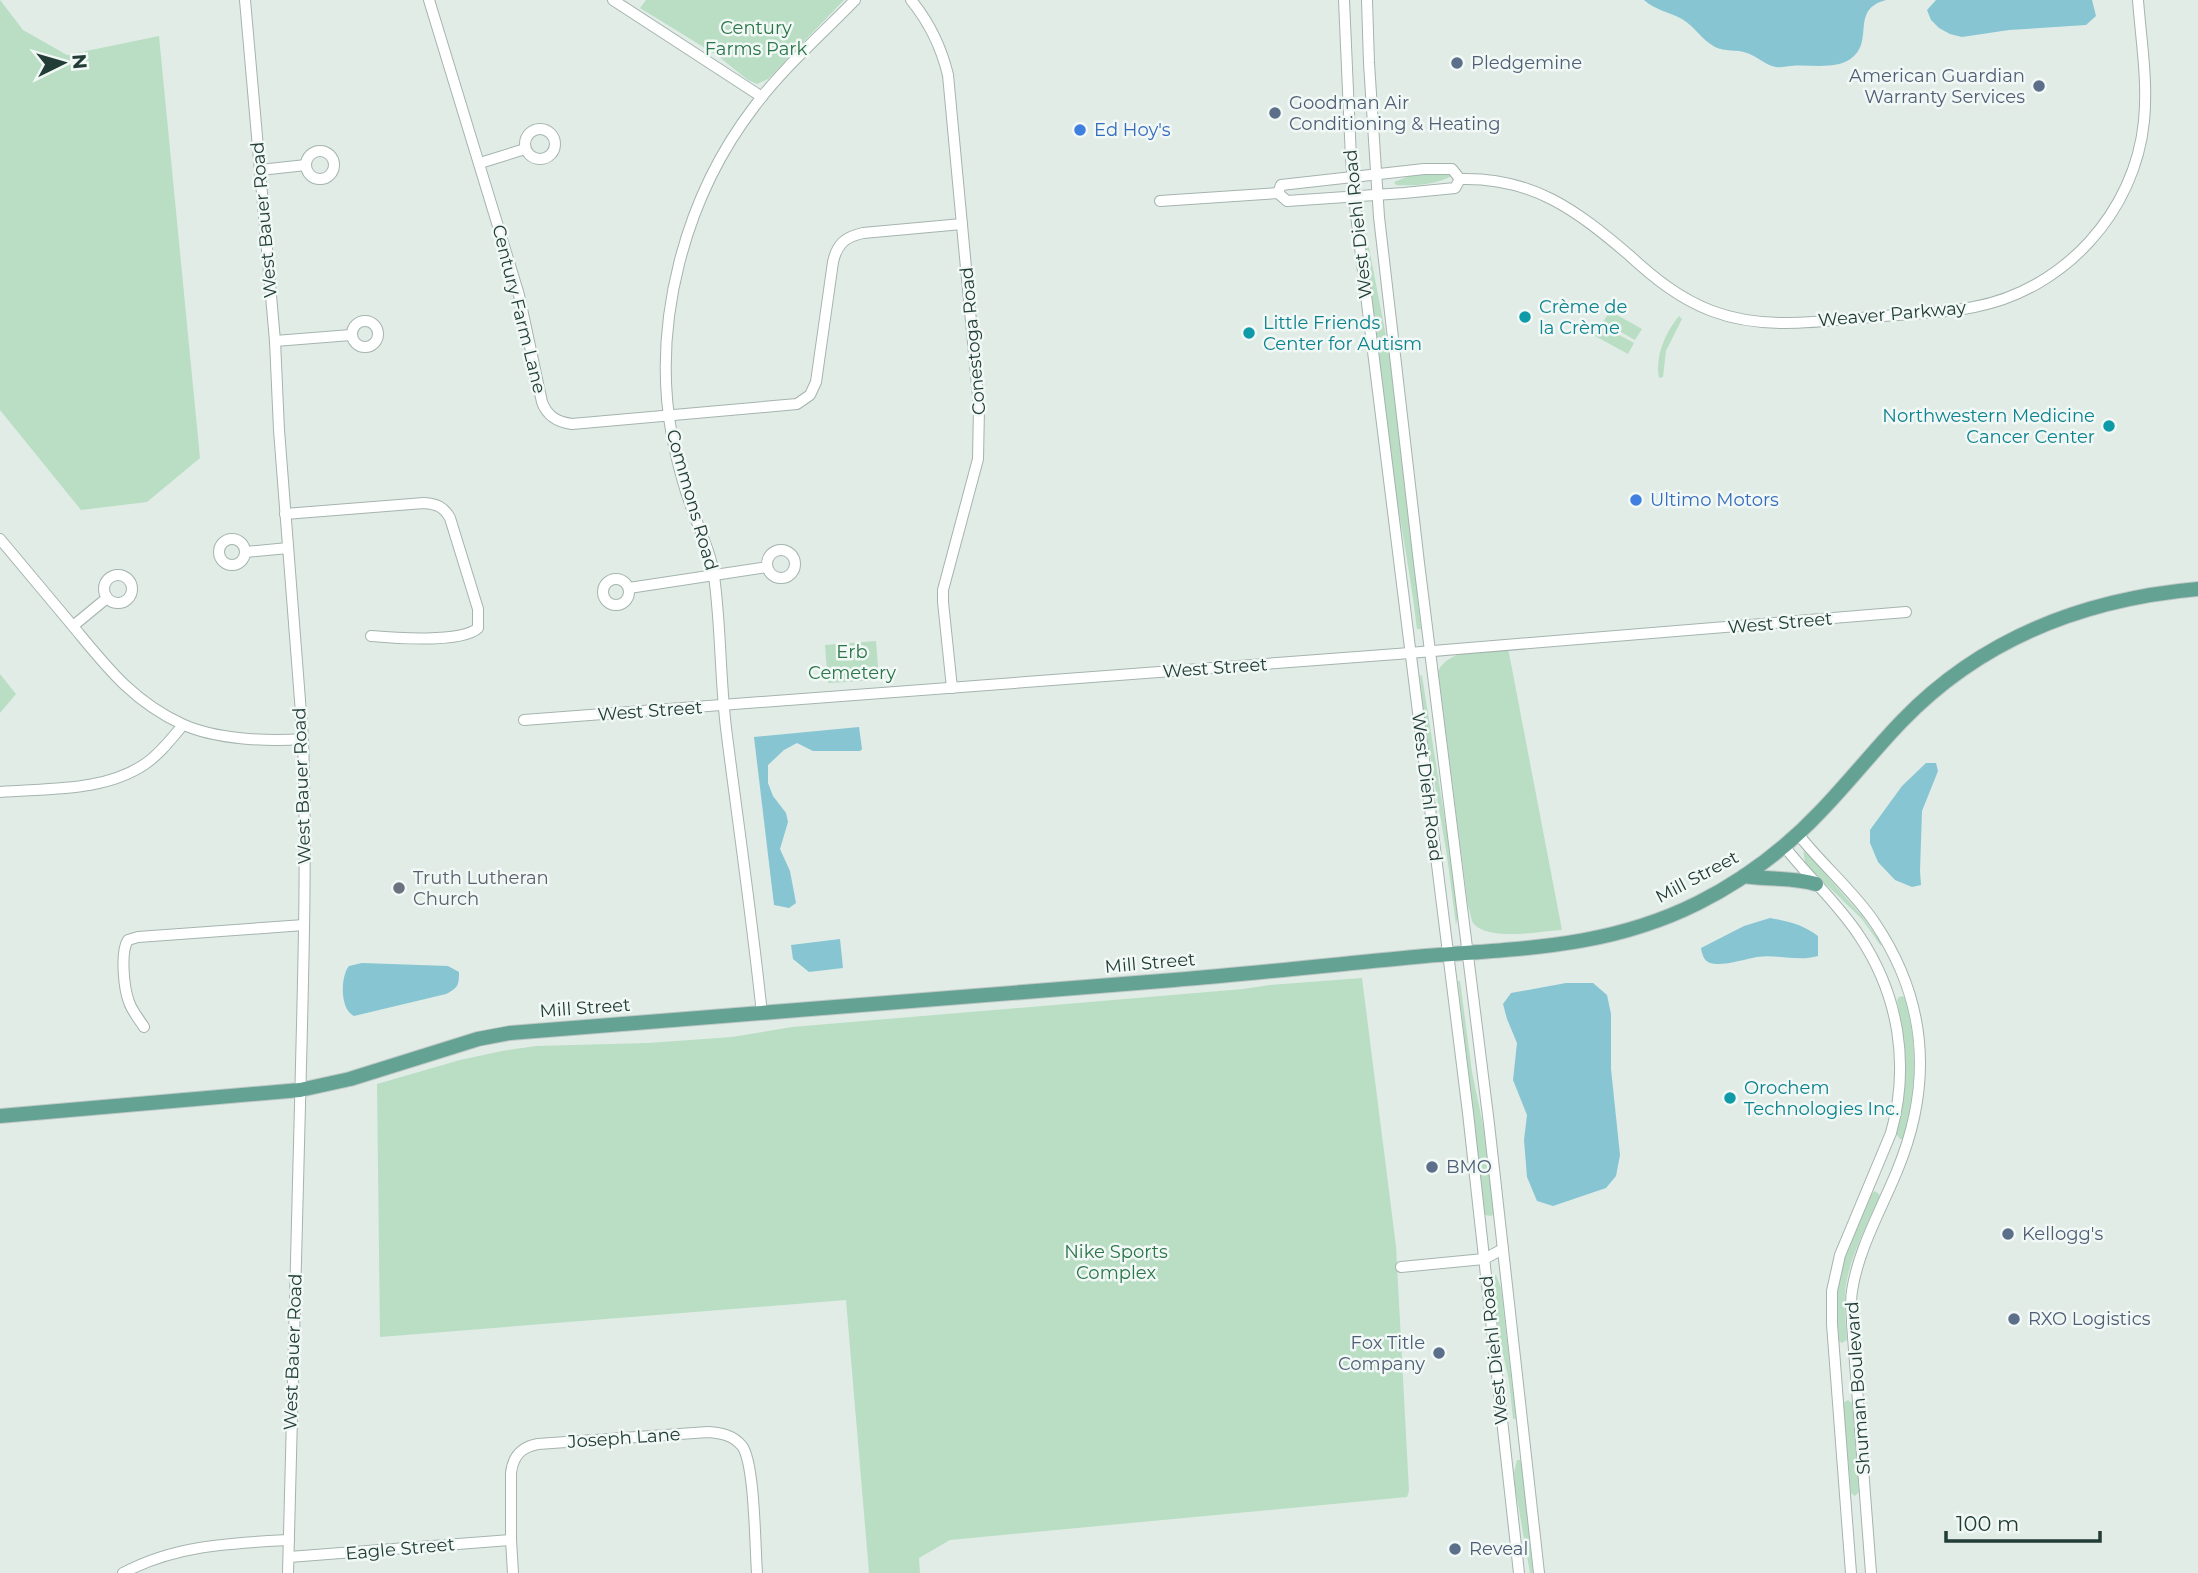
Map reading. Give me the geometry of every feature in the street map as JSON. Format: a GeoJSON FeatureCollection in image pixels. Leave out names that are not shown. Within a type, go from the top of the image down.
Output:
{"type":"FeatureCollection","features":[{"type":"Feature","properties":{"kind":"main road","name":"Mill Street"},"geometry":{"type":"LineString","coordinates":[[0,1116],[300,1090],[350,1079],[478,1039],[510,1033],[1044,991],[1548,947],[1613,935],[1645,926],[1708,897],[1744,876],[1784,846],[1843,788],[1902,720],[1949,680],[1992,650],[2047,622],[2083,610],[2131,599],[2198,589]]}},
{"type":"Feature","properties":{"kind":"main road"},"geometry":{"type":"LineString","coordinates":[[1744,876],[1786,878],[1816,884]]}},
{"type":"Feature","properties":{"kind":"street","name":"West Bauer Road"},"geometry":{"type":"LineString","coordinates":[[245,0],[275,341],[285,514],[303,739],[304,925],[289,1573]]}},
{"type":"Feature","properties":{"kind":"street","name":"Century Farm Lane"},"geometry":{"type":"LineString","coordinates":[[429,0],[519,295],[545,409],[558,421],[572,424],[797,404],[813,390],[816,382],[833,262],[838,246],[848,237],[863,233],[962,225]]}},
{"type":"Feature","properties":{"kind":"street"},"geometry":{"type":"LineString","coordinates":[[613,0],[762,97]]}},
{"type":"Feature","properties":{"kind":"street","name":"Commons Road"},"geometry":{"type":"LineString","coordinates":[[762,1014],[724,706],[714,574],[683,482],[668,415],[668,328],[677,272],[708,183],[739,129],[762,97],[855,0]]}},
{"type":"Feature","properties":{"kind":"street","name":"Conestoga Road"},"geometry":{"type":"LineString","coordinates":[[911,0],[932,31],[948,75],[980,426],[975,474],[943,590],[952,688]]}},
{"type":"Feature","properties":{"kind":"street","name":"West Diehl Road"},"geometry":{"type":"LineString","coordinates":[[1344,0],[1352,178],[1448,955],[1519,1573]]}},
{"type":"Feature","properties":{"kind":"street","name":"West Diehl Road"},"geometry":{"type":"LineString","coordinates":[[1367,0],[1368,63],[1378,194],[1539,1573]]}},
{"type":"Feature","properties":{"kind":"street","name":"Weaver Parkway"},"geometry":{"type":"LineString","coordinates":[[1461,179],[1478,178],[1505,182],[1551,198],[1589,222],[1672,291],[1708,310],[1736,319],[1770,323],[1799,322],[1956,309],[1989,303],[2034,286],[2075,257],[2101,229],[2121,199],[2138,158],[2146,98],[2138,0]]}},
{"type":"Feature","properties":{"kind":"street"},"geometry":{"type":"LineString","coordinates":[[480,163],[525,149]]}},
{"type":"Feature","properties":{"kind":"street"},"geometry":{"type":"LineString","coordinates":[[260,170],[306,165]]}},
{"type":"Feature","properties":{"kind":"street","name":"Weaver Parkway"},"geometry":{"type":"LineString","coordinates":[[1278,193],[1281,186],[1440,168],[1452,169],[1461,179]]}},
{"type":"Feature","properties":{"kind":"street","name":"Weaver Parkway"},"geometry":{"type":"LineString","coordinates":[[1378,194],[1455,188],[1461,179]]}},
{"type":"Feature","properties":{"kind":"street"},"geometry":{"type":"LineString","coordinates":[[1160,201],[1278,193],[1287,201],[1378,194]]}},
{"type":"Feature","properties":{"kind":"street"},"geometry":{"type":"LineString","coordinates":[[275,341],[351,335]]}},
{"type":"Feature","properties":{"kind":"street"},"geometry":{"type":"LineString","coordinates":[[285,514],[424,503],[441,506],[446,511],[478,609],[478,628],[467,635],[405,639],[371,636]]}},
{"type":"Feature","properties":{"kind":"street"},"geometry":{"type":"LineString","coordinates":[[0,539],[115,678],[143,701],[183,725],[221,735],[255,740],[303,739]]}},
{"type":"Feature","properties":{"kind":"street"},"geometry":{"type":"LineString","coordinates":[[245,552],[288,548]]}},
{"type":"Feature","properties":{"kind":"street"},"geometry":{"type":"LineString","coordinates":[[629,588],[767,566]]}},
{"type":"Feature","properties":{"kind":"street"},"geometry":{"type":"LineString","coordinates":[[73,626],[107,598]]}},
{"type":"Feature","properties":{"kind":"street","name":"West Street"},"geometry":{"type":"LineString","coordinates":[[524,720],[1410,653],[1906,612]]}},
{"type":"Feature","properties":{"kind":"street"},"geometry":{"type":"LineString","coordinates":[[0,792],[86,785],[121,777],[155,757],[183,725]]}},
{"type":"Feature","properties":{"kind":"street","name":"Shuman Boulevard"},"geometry":{"type":"LineString","coordinates":[[1798,834],[1874,921],[1897,961],[1916,1016],[1920,1045],[1921,1082],[1916,1118],[1858,1263],[1851,1293],[1871,1573]]}},
{"type":"Feature","properties":{"kind":"street","name":"Shuman Boulevard"},"geometry":{"type":"LineString","coordinates":[[1784,846],[1859,935],[1880,969],[1893,1007],[1901,1059],[1897,1113],[1840,1255],[1832,1291],[1832,1324],[1851,1573]]}},
{"type":"Feature","properties":{"kind":"street"},"geometry":{"type":"LineString","coordinates":[[144,1027],[127,997],[123,951],[128,940],[145,936],[304,925]]}},
{"type":"Feature","properties":{"kind":"street"},"geometry":{"type":"LineString","coordinates":[[1401,1267],[1484,1259],[1503,1249]]}},
{"type":"Feature","properties":{"kind":"street","name":"Joseph Lane"},"geometry":{"type":"LineString","coordinates":[[511,1540],[512,1463],[525,1448],[538,1444],[708,1432],[730,1436],[742,1446],[749,1460],[757,1573]]}},
{"type":"Feature","properties":{"kind":"street"},"geometry":{"type":"LineString","coordinates":[[123,1573],[156,1557],[188,1549],[289,1540]]}},
{"type":"Feature","properties":{"kind":"street"},"geometry":{"type":"LineString","coordinates":[[511,1540],[513,1573]]}},
{"type":"Feature","properties":{"kind":"street","name":"Eagle Street"},"geometry":{"type":"LineString","coordinates":[[289,1557],[511,1540]]}},
{"type":"Feature","properties":{"kind":"green space"},"geometry":{"type":"Polygon","coordinates":[[[0,0],[23,30],[67,55],[159,36],[200,458],[147,502],[81,510],[0,410],[0,0]]]}},
{"type":"Feature","properties":{"kind":"green space","name":"Century Farms Park"},"geometry":{"type":"Polygon","coordinates":[[[646,0],[844,0],[768,79],[757,84],[718,56],[640,8],[646,0]]]}},
{"type":"Feature","properties":{"kind":"green space"},"geometry":{"type":"Polygon","coordinates":[[[1412,175],[1451,175],[1450,177],[1430,183],[1396,185],[1394,182],[1412,175]]]}},
{"type":"Feature","properties":{"kind":"green space"},"geometry":{"type":"Polygon","coordinates":[[[1363,217],[1393,372],[1421,629],[1417,629],[1388,444],[1363,217]]]}},
{"type":"Feature","properties":{"kind":"green space"},"geometry":{"type":"Polygon","coordinates":[[[1610,311],[1642,329],[1635,340],[1603,322],[1610,311]]]}},
{"type":"Feature","properties":{"kind":"green space"},"geometry":{"type":"Polygon","coordinates":[[[1679,316],[1682,319],[1666,351],[1663,377],[1659,378],[1658,361],[1662,345],[1679,316]]]}},
{"type":"Feature","properties":{"kind":"green space"},"geometry":{"type":"Polygon","coordinates":[[[1601,325],[1634,343],[1628,354],[1595,336],[1601,325]]]}},
{"type":"Feature","properties":{"kind":"green space","name":"Erb Cemetery"},"geometry":{"type":"Polygon","coordinates":[[[876,641],[879,680],[828,683],[825,645],[876,641]]]}},
{"type":"Feature","properties":{"kind":"green space"},"geometry":{"type":"Polygon","coordinates":[[[1508,648],[1562,930],[1515,934],[1490,932],[1473,923],[1468,906],[1438,671],[1459,654],[1508,648]]]}},
{"type":"Feature","properties":{"kind":"green space"},"geometry":{"type":"Polygon","coordinates":[[[0,674],[16,694],[0,713],[0,674]]]}},
{"type":"Feature","properties":{"kind":"green space"},"geometry":{"type":"Polygon","coordinates":[[[1420,675],[1447,833],[1458,915],[1456,925],[1425,726],[1420,675]]]}},
{"type":"Feature","properties":{"kind":"green space"},"geometry":{"type":"Polygon","coordinates":[[[1803,851],[1862,916],[1881,946],[1862,919],[1808,867],[1803,851]]]}},
{"type":"Feature","properties":{"kind":"green space","name":"Nike Sports Complex"},"geometry":{"type":"Polygon","coordinates":[[[1362,978],[1396,1246],[1409,1491],[1407,1497],[950,1540],[919,1558],[920,1573],[869,1573],[846,1300],[380,1337],[377,1084],[460,1060],[536,1046],[648,1043],[732,1037],[792,1027],[1362,978]]]}},
{"type":"Feature","properties":{"kind":"green space"},"geometry":{"type":"Polygon","coordinates":[[[1458,981],[1483,1125],[1494,1214],[1491,1216],[1485,1215],[1458,981]]]}},
{"type":"Feature","properties":{"kind":"green space"},"geometry":{"type":"Polygon","coordinates":[[[1903,996],[1910,1018],[1914,1083],[1905,1135],[1900,1139],[1896,1134],[1906,1067],[1897,1000],[1903,996]]]}},
{"type":"Feature","properties":{"kind":"green space"},"geometry":{"type":"Polygon","coordinates":[[[1875,1191],[1880,1195],[1849,1269],[1845,1295],[1847,1340],[1842,1343],[1839,1341],[1836,1297],[1840,1270],[1875,1191]]]}},
{"type":"Feature","properties":{"kind":"green space"},"geometry":{"type":"Polygon","coordinates":[[[1496,1275],[1501,1288],[1516,1419],[1513,1419],[1509,1381],[1499,1336],[1492,1280],[1496,1275]]]}},
{"type":"Feature","properties":{"kind":"green space"},"geometry":{"type":"Polygon","coordinates":[[[1848,1400],[1852,1403],[1859,1492],[1855,1496],[1851,1493],[1843,1403],[1848,1400]]]}},
{"type":"Feature","properties":{"kind":"green space"},"geometry":{"type":"Polygon","coordinates":[[[1517,1460],[1520,1460],[1522,1465],[1533,1573],[1530,1573],[1515,1487],[1517,1460]]]}},
{"type":"Feature","properties":{"kind":"water"},"geometry":{"type":"Polygon","coordinates":[[[1644,0],[1886,0],[1875,4],[1869,10],[1859,49],[1848,61],[1824,66],[1776,67],[1747,53],[1715,47],[1682,19],[1657,9],[1644,0]]]}},
{"type":"Feature","properties":{"kind":"water"},"geometry":{"type":"Polygon","coordinates":[[[1936,0],[2092,0],[2096,16],[2086,25],[2009,30],[1962,37],[1939,28],[1931,20],[1927,10],[1936,0]]]}},
{"type":"Feature","properties":{"kind":"water"},"geometry":{"type":"Polygon","coordinates":[[[859,727],[860,751],[813,751],[797,743],[784,750],[768,765],[768,783],[773,796],[786,813],[788,822],[780,849],[790,871],[796,903],[789,908],[774,905],[754,737],[859,727]]]}},
{"type":"Feature","properties":{"kind":"water"},"geometry":{"type":"Polygon","coordinates":[[[1926,763],[1936,763],[1938,771],[1922,811],[1921,885],[1912,887],[1895,880],[1878,862],[1870,843],[1870,830],[1902,786],[1926,763]]]}},
{"type":"Feature","properties":{"kind":"water"},"geometry":{"type":"Polygon","coordinates":[[[1770,918],[1796,924],[1818,936],[1818,956],[1765,956],[1718,964],[1712,964],[1704,958],[1701,948],[1744,926],[1770,918]]]}},
{"type":"Feature","properties":{"kind":"water"},"geometry":{"type":"Polygon","coordinates":[[[840,939],[843,968],[809,972],[793,959],[791,945],[840,939]]]}},
{"type":"Feature","properties":{"kind":"water"},"geometry":{"type":"Polygon","coordinates":[[[362,963],[448,966],[459,972],[459,980],[457,986],[446,994],[354,1016],[349,1013],[344,1000],[344,978],[349,966],[362,963]]]}},
{"type":"Feature","properties":{"kind":"water"},"geometry":{"type":"Polygon","coordinates":[[[1566,983],[1593,983],[1607,995],[1611,1014],[1611,1069],[1620,1155],[1616,1176],[1606,1188],[1553,1206],[1537,1201],[1527,1177],[1524,1140],[1527,1115],[1513,1080],[1517,1043],[1503,1004],[1511,993],[1566,983]]]}},
{"type":"Feature","properties":{"kind":"place","name":"Pledgemine"},"geometry":{"type":"Point","coordinates":[1457,63]}},
{"type":"Feature","properties":{"kind":"place","name":"American Guardian Warranty Services"},"geometry":{"type":"Point","coordinates":[2039,86]}},
{"type":"Feature","properties":{"kind":"place","name":"Goodman Air Conditioning & Heating"},"geometry":{"type":"Point","coordinates":[1275,113]}},
{"type":"Feature","properties":{"kind":"place","name":"Ed Hoy's"},"geometry":{"type":"Point","coordinates":[1080,130]}},
{"type":"Feature","properties":{"kind":"place","name":"Crème de la Crème"},"geometry":{"type":"Point","coordinates":[1525,317]}},
{"type":"Feature","properties":{"kind":"place","name":"Little Friends Center for Autism"},"geometry":{"type":"Point","coordinates":[1249,333]}},
{"type":"Feature","properties":{"kind":"place","name":"Northwestern Medicine Cancer Center"},"geometry":{"type":"Point","coordinates":[2109,426]}},
{"type":"Feature","properties":{"kind":"place","name":"Ultimo Motors"},"geometry":{"type":"Point","coordinates":[1636,500]}},
{"type":"Feature","properties":{"kind":"place","name":"Truth Lutheran Church"},"geometry":{"type":"Point","coordinates":[399,888]}},
{"type":"Feature","properties":{"kind":"place","name":"Orochem Technologies Inc."},"geometry":{"type":"Point","coordinates":[1730,1098]}},
{"type":"Feature","properties":{"kind":"place","name":"BMO"},"geometry":{"type":"Point","coordinates":[1432,1167]}},
{"type":"Feature","properties":{"kind":"place","name":"Kellogg's"},"geometry":{"type":"Point","coordinates":[2008,1234]}},
{"type":"Feature","properties":{"kind":"place","name":"RXO Logistics"},"geometry":{"type":"Point","coordinates":[2014,1319]}},
{"type":"Feature","properties":{"kind":"place","name":"Fox Title Company"},"geometry":{"type":"Point","coordinates":[1439,1353]}},
{"type":"Feature","properties":{"kind":"place","name":"Reveal"},"geometry":{"type":"Point","coordinates":[1455,1549]}}]}
